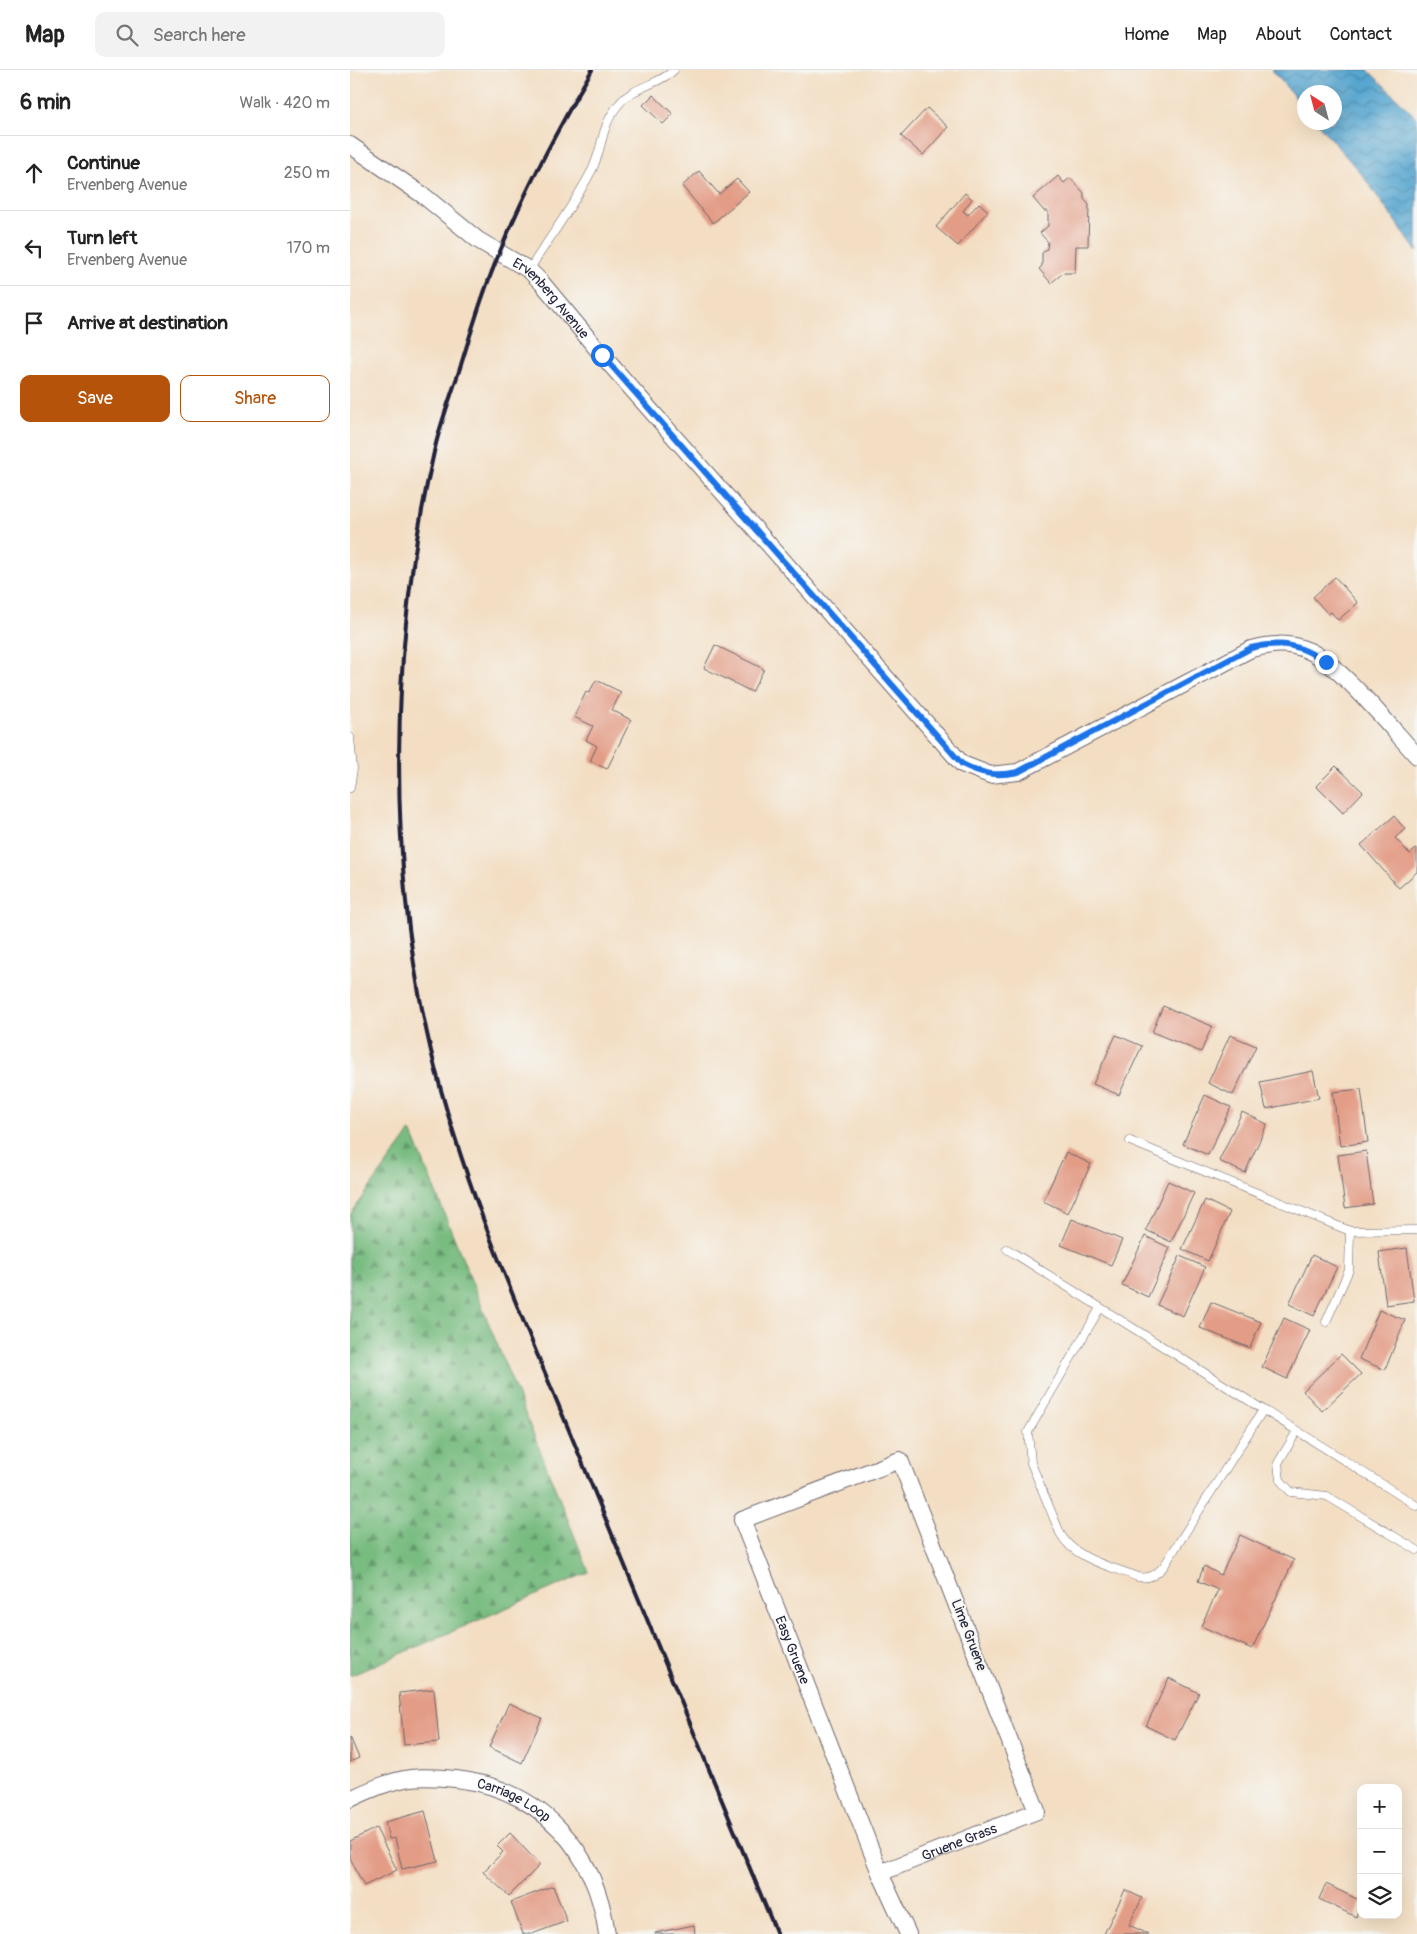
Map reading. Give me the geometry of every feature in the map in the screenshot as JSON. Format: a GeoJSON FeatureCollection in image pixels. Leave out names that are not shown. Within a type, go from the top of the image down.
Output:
{"type":"FeatureCollection","features":[{"type":"Feature","properties":{"kind":"street","name":"Ervenberg Avenue"},"geometry":{"type":"LineString","coordinates":[[350,145],[424,196],[478,240],[529,270],[548,289],[608,362],[962,764],[990,775],[1018,772],[1251,648],[1271,644],[1290,645],[1308,650],[1326,662],[1344,678],[1417,756]]}},
{"type":"Feature","properties":{"kind":"street","name":"Lime Gruene"},"geometry":{"type":"LineString","coordinates":[[900,1460],[1037,1811]]}},
{"type":"Feature","properties":{"kind":"street","name":"Easy Gruene"},"geometry":{"type":"LineString","coordinates":[[900,1460],[742,1520],[880,1873],[908,1934]]}},
{"type":"Feature","properties":{"kind":"street","name":"Carriage Loop"},"geometry":{"type":"LineString","coordinates":[[350,1799],[386,1784],[421,1778],[438,1778],[486,1784],[513,1795],[536,1808],[558,1827],[572,1843],[587,1866],[596,1886],[607,1934]]}},
{"type":"Feature","properties":{"kind":"street","name":"Gruene Grass"},"geometry":{"type":"LineString","coordinates":[[880,1873],[1037,1811]]}},
{"type":"Feature","properties":{"kind":"lane"},"geometry":{"type":"LineString","coordinates":[[529,270],[592,168],[606,122],[616,108],[621,102],[643,87],[667,77],[674,70]]}},
{"type":"Feature","properties":{"kind":"lane"},"geometry":{"type":"LineString","coordinates":[[350,737],[353,769],[350,788]]}},
{"type":"Feature","properties":{"kind":"lane"},"geometry":{"type":"LineString","coordinates":[[1130,1141],[1350,1231],[1417,1230]]}},
{"type":"Feature","properties":{"kind":"lane"},"geometry":{"type":"LineString","coordinates":[[1326,1322],[1349,1270],[1350,1231]]}},
{"type":"Feature","properties":{"kind":"lane"},"geometry":{"type":"LineString","coordinates":[[1006,1249],[1417,1506]]}},
{"type":"Feature","properties":{"kind":"lane"},"geometry":{"type":"LineString","coordinates":[[1100,1308],[1028,1432],[1031,1463],[1045,1498],[1064,1541],[1076,1551],[1138,1578],[1146,1579],[1157,1574],[1164,1566],[1263,1410]]}},
{"type":"Feature","properties":{"kind":"lane"},"geometry":{"type":"LineString","coordinates":[[1297,1431],[1278,1464],[1280,1480],[1291,1492],[1327,1496],[1417,1550]]}},
{"type":"Feature","properties":{"kind":"green space"},"geometry":{"type":"Polygon","coordinates":[[[411,1131],[589,1572],[350,1676],[350,1215],[411,1131]]]}},
{"type":"Feature","properties":{"kind":"water"},"geometry":{"type":"Polygon","coordinates":[[[1272,70],[1368,70],[1417,118],[1417,252],[1363,176],[1323,130],[1342,130],[1342,85],[1297,85],[1297,100],[1272,70]]]}},
{"type":"Feature","properties":{"kind":"building"},"geometry":{"type":"Polygon","coordinates":[[[653,95],[673,114],[663,124],[643,105],[653,95]]]}},
{"type":"Feature","properties":{"kind":"building"},"geometry":{"type":"Polygon","coordinates":[[[927,108],[948,127],[923,155],[901,136],[927,108]]]}},
{"type":"Feature","properties":{"kind":"building"},"geometry":{"type":"Polygon","coordinates":[[[699,171],[719,194],[737,179],[749,192],[713,223],[682,186],[699,171]]]}},
{"type":"Feature","properties":{"kind":"building"},"geometry":{"type":"Polygon","coordinates":[[[1058,176],[1064,183],[1070,178],[1084,193],[1084,199],[1089,205],[1088,246],[1076,246],[1075,273],[1063,273],[1051,283],[1039,269],[1042,266],[1042,253],[1047,249],[1048,242],[1040,233],[1048,226],[1048,211],[1044,211],[1033,198],[1058,176]]]}},
{"type":"Feature","properties":{"kind":"building"},"geometry":{"type":"Polygon","coordinates":[[[965,193],[972,199],[963,211],[968,215],[979,203],[988,211],[958,246],[936,227],[965,193]]]}},
{"type":"Feature","properties":{"kind":"building"},"geometry":{"type":"Polygon","coordinates":[[[1335,577],[1358,603],[1338,620],[1331,612],[1328,614],[1313,597],[1335,577]]]}},
{"type":"Feature","properties":{"kind":"building"},"geometry":{"type":"Polygon","coordinates":[[[715,645],[764,669],[752,692],[704,668],[715,645]]]}},
{"type":"Feature","properties":{"kind":"building"},"geometry":{"type":"Polygon","coordinates":[[[596,680],[621,692],[612,710],[631,720],[607,769],[590,761],[597,746],[586,740],[593,726],[574,717],[586,692],[589,693],[596,680]]]}},
{"type":"Feature","properties":{"kind":"building"},"geometry":{"type":"Polygon","coordinates":[[[1336,766],[1363,792],[1343,813],[1316,786],[1336,766]]]}},
{"type":"Feature","properties":{"kind":"building"},"geometry":{"type":"Polygon","coordinates":[[[1394,816],[1405,829],[1395,838],[1410,854],[1417,848],[1417,872],[1399,888],[1361,845],[1394,816]]]}},
{"type":"Feature","properties":{"kind":"building"},"geometry":{"type":"Polygon","coordinates":[[[1163,1006],[1212,1026],[1201,1052],[1152,1032],[1163,1006]]]}},
{"type":"Feature","properties":{"kind":"building"},"geometry":{"type":"Polygon","coordinates":[[[1116,1035],[1142,1046],[1119,1095],[1093,1084],[1116,1035]]]}},
{"type":"Feature","properties":{"kind":"building"},"geometry":{"type":"Polygon","coordinates":[[[1230,1035],[1256,1046],[1233,1095],[1208,1083],[1230,1035]]]}},
{"type":"Feature","properties":{"kind":"building"},"geometry":{"type":"Polygon","coordinates":[[[1313,1071],[1319,1098],[1266,1109],[1260,1082],[1313,1071]]]}},
{"type":"Feature","properties":{"kind":"building"},"geometry":{"type":"Polygon","coordinates":[[[1361,1089],[1368,1142],[1340,1146],[1333,1092],[1361,1089]]]}},
{"type":"Feature","properties":{"kind":"building"},"geometry":{"type":"Polygon","coordinates":[[[1205,1095],[1231,1107],[1208,1155],[1183,1144],[1205,1095]]]}},
{"type":"Feature","properties":{"kind":"building"},"geometry":{"type":"Polygon","coordinates":[[[1242,1112],[1267,1124],[1245,1173],[1219,1161],[1242,1112]]]}},
{"type":"Feature","properties":{"kind":"building"},"geometry":{"type":"Polygon","coordinates":[[[1366,1151],[1373,1204],[1345,1208],[1338,1155],[1366,1151]]]}},
{"type":"Feature","properties":{"kind":"building"},"geometry":{"type":"Polygon","coordinates":[[[1066,1152],[1091,1164],[1068,1213],[1043,1201],[1066,1152]]]}},
{"type":"Feature","properties":{"kind":"building"},"geometry":{"type":"Polygon","coordinates":[[[1168,1181],[1194,1193],[1171,1242],[1146,1230],[1168,1181]]]}},
{"type":"Feature","properties":{"kind":"building"},"geometry":{"type":"Polygon","coordinates":[[[1205,1200],[1230,1212],[1208,1261],[1182,1249],[1205,1200]]]}},
{"type":"Feature","properties":{"kind":"building"},"geometry":{"type":"Polygon","coordinates":[[[1072,1219],[1122,1240],[1111,1265],[1061,1245],[1072,1219]]]}},
{"type":"Feature","properties":{"kind":"building"},"geometry":{"type":"Polygon","coordinates":[[[1145,1236],[1170,1248],[1148,1297],[1122,1285],[1145,1236]]]}},
{"type":"Feature","properties":{"kind":"building"},"geometry":{"type":"Polygon","coordinates":[[[1407,1248],[1414,1301],[1386,1305],[1379,1252],[1407,1248]]]}},
{"type":"Feature","properties":{"kind":"building"},"geometry":{"type":"Polygon","coordinates":[[[1312,1255],[1337,1267],[1314,1316],[1289,1304],[1312,1255]]]}},
{"type":"Feature","properties":{"kind":"building"},"geometry":{"type":"Polygon","coordinates":[[[1180,1256],[1205,1267],[1183,1316],[1157,1305],[1180,1256]]]}},
{"type":"Feature","properties":{"kind":"building"},"geometry":{"type":"Polygon","coordinates":[[[1211,1302],[1261,1322],[1250,1348],[1200,1328],[1211,1302]]]}},
{"type":"Feature","properties":{"kind":"building"},"geometry":{"type":"Polygon","coordinates":[[[1379,1310],[1405,1320],[1385,1370],[1359,1359],[1379,1310]]]}},
{"type":"Feature","properties":{"kind":"building"},"geometry":{"type":"Polygon","coordinates":[[[1284,1318],[1310,1330],[1287,1379],[1262,1367],[1284,1318]]]}},
{"type":"Feature","properties":{"kind":"building"},"geometry":{"type":"Polygon","coordinates":[[[1341,1354],[1361,1374],[1322,1411],[1303,1391],[1341,1354]]]}},
{"type":"Feature","properties":{"kind":"building"},"geometry":{"type":"Polygon","coordinates":[[[1240,1535],[1294,1560],[1252,1649],[1201,1626],[1218,1590],[1198,1581],[1204,1566],[1221,1575],[1240,1535]]]}},
{"type":"Feature","properties":{"kind":"building"},"geometry":{"type":"Polygon","coordinates":[[[1169,1678],[1199,1693],[1175,1740],[1146,1726],[1169,1678]]]}},
{"type":"Feature","properties":{"kind":"building"},"geometry":{"type":"Polygon","coordinates":[[[434,1689],[439,1742],[404,1745],[399,1693],[434,1689]]]}},
{"type":"Feature","properties":{"kind":"building"},"geometry":{"type":"Polygon","coordinates":[[[509,1703],[542,1718],[522,1763],[489,1747],[509,1703]]]}},
{"type":"Feature","properties":{"kind":"building"},"geometry":{"type":"Polygon","coordinates":[[[350,1737],[359,1758],[350,1762],[350,1737]]]}},
{"type":"Feature","properties":{"kind":"building"},"geometry":{"type":"Polygon","coordinates":[[[425,1811],[438,1861],[402,1869],[395,1838],[389,1839],[385,1822],[425,1811]]]}},
{"type":"Feature","properties":{"kind":"building"},"geometry":{"type":"Polygon","coordinates":[[[376,1828],[397,1870],[364,1886],[350,1858],[350,1841],[376,1828]]]}},
{"type":"Feature","properties":{"kind":"building"},"geometry":{"type":"Polygon","coordinates":[[[510,1833],[540,1865],[509,1896],[483,1872],[503,1852],[497,1846],[510,1833]]]}},
{"type":"Feature","properties":{"kind":"building"},"geometry":{"type":"Polygon","coordinates":[[[1326,1884],[1357,1899],[1356,1917],[1319,1899],[1326,1884]]]}},
{"type":"Feature","properties":{"kind":"building"},"geometry":{"type":"Polygon","coordinates":[[[553,1886],[567,1921],[532,1934],[523,1934],[511,1902],[553,1886]]]}},
{"type":"Feature","properties":{"kind":"building"},"geometry":{"type":"Polygon","coordinates":[[[1125,1890],[1142,1898],[1129,1925],[1148,1934],[1104,1934],[1125,1890]]]}},
{"type":"Feature","properties":{"kind":"building"},"geometry":{"type":"Polygon","coordinates":[[[694,1925],[695,1934],[655,1934],[655,1933],[694,1925]]]}},
{"type":"Feature","properties":{"kind":"railway"},"geometry":{"type":"LineString","coordinates":[[592,70],[537,170],[513,221],[479,308],[442,420],[434,452],[419,525],[409,599],[402,675],[399,751],[401,828],[406,904],[416,978],[431,1051],[459,1151],[476,1200],[513,1296],[777,1934]]}},
{"type":"Feature","properties":{"kind":"route"},"geometry":{"type":"LineString","coordinates":[[602,355],[962,764],[978,772],[1002,776],[1018,772],[1251,648],[1271,644],[1290,645],[1308,650],[1326,662]]}}]}
